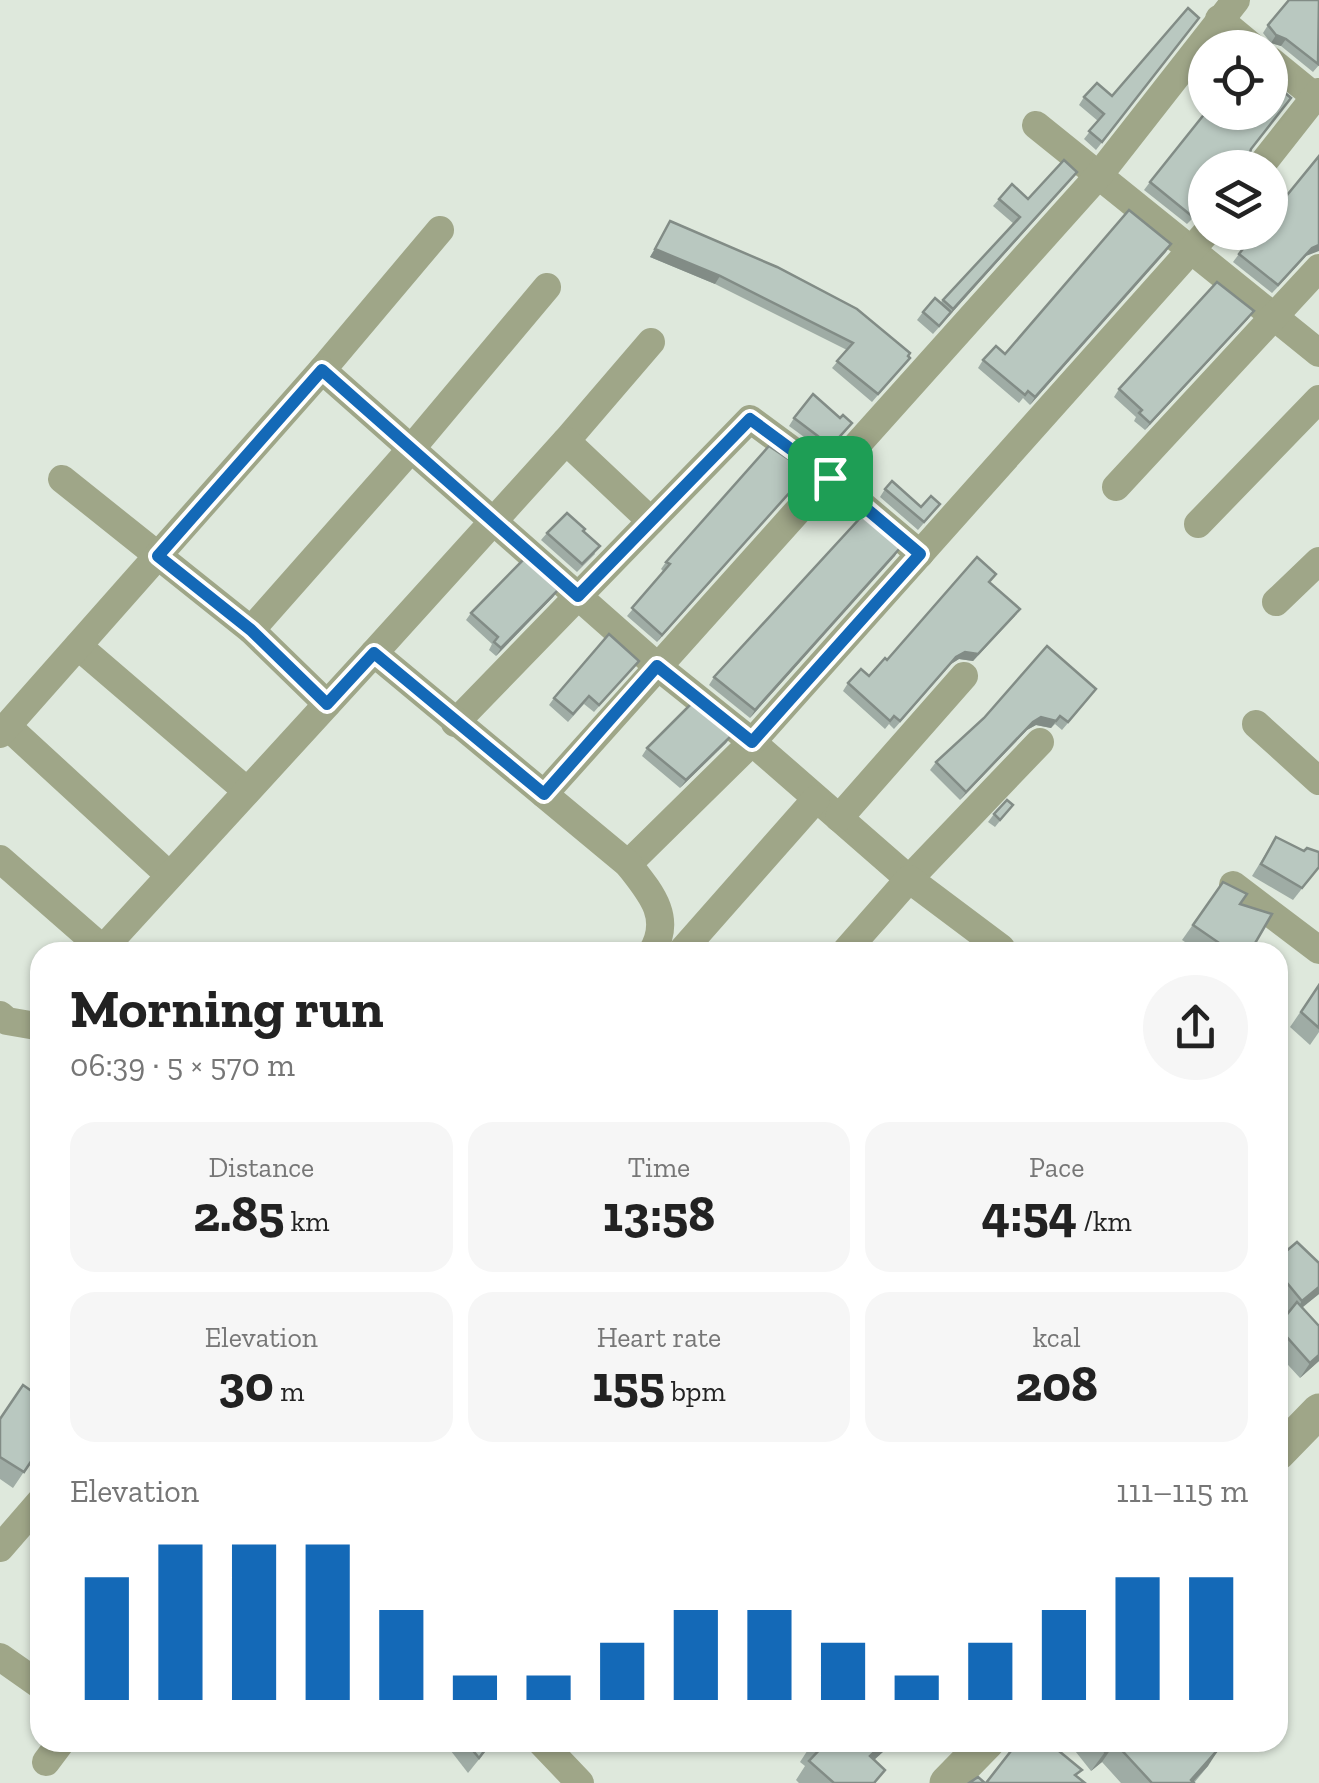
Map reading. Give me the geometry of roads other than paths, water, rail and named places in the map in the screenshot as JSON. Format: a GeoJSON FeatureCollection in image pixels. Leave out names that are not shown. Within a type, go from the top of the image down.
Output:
{"type":"FeatureCollection","features":[{"type":"Feature","properties":{"kind":"street"},"geometry":{"type":"LineString","coordinates":[[544,794],[1100,174],[1228,10]]}},
{"type":"Feature","properties":{"kind":"street"},"geometry":{"type":"LineString","coordinates":[[1274,150],[1318,96],[1288,74]]}},
{"type":"Feature","properties":{"kind":"street"},"geometry":{"type":"LineString","coordinates":[[1036,125],[1188,233]]}},
{"type":"Feature","properties":{"kind":"street"},"geometry":{"type":"LineString","coordinates":[[169,875],[4,730],[322,370],[440,230]]}},
{"type":"Feature","properties":{"kind":"street"},"geometry":{"type":"LineString","coordinates":[[628,864],[752,742],[1192,250]]}},
{"type":"Feature","properties":{"kind":"street"},"geometry":{"type":"LineString","coordinates":[[1209,250],[1274,317],[1319,353]]}},
{"type":"Feature","properties":{"kind":"street"},"geometry":{"type":"LineString","coordinates":[[1116,487],[1319,268]]}},
{"type":"Feature","properties":{"kind":"street"},"geometry":{"type":"LineString","coordinates":[[251,630],[547,287]]}},
{"type":"Feature","properties":{"kind":"street"},"geometry":{"type":"LineString","coordinates":[[110,942],[566,441],[651,342]]}},
{"type":"Feature","properties":{"kind":"street"},"geometry":{"type":"LineString","coordinates":[[322,370],[657,666],[990,942]]}},
{"type":"Feature","properties":{"kind":"street"},"geometry":{"type":"LineString","coordinates":[[1198,524],[1319,399]]}},
{"type":"Feature","properties":{"kind":"street"},"geometry":{"type":"LineString","coordinates":[[455,723],[750,419],[830,478],[920,554]]}},
{"type":"Feature","properties":{"kind":"street"},"geometry":{"type":"LineString","coordinates":[[566,441],[651,521]]}},
{"type":"Feature","properties":{"kind":"street"},"geometry":{"type":"LineString","coordinates":[[62,479],[251,630],[327,704]]}},
{"type":"Feature","properties":{"kind":"street"},"geometry":{"type":"LineString","coordinates":[[1276,602],[1319,561]]}},
{"type":"Feature","properties":{"kind":"street"},"geometry":{"type":"LineString","coordinates":[[78,646],[247,791]]}},
{"type":"Feature","properties":{"kind":"street"},"geometry":{"type":"LineString","coordinates":[[374,653],[628,864],[654,897],[663,921],[656,942]]}},
{"type":"Feature","properties":{"kind":"street"},"geometry":{"type":"LineString","coordinates":[[839,818],[964,676]]}},
{"type":"Feature","properties":{"kind":"street"},"geometry":{"type":"LineString","coordinates":[[1256,724],[1319,781]]}},
{"type":"Feature","properties":{"kind":"street"},"geometry":{"type":"LineString","coordinates":[[854,942],[1040,742]]}},
{"type":"Feature","properties":{"kind":"street"},"geometry":{"type":"LineString","coordinates":[[689,942],[816,799]]}},
{"type":"Feature","properties":{"kind":"street"},"geometry":{"type":"LineString","coordinates":[[0,859],[92,942]]}},
{"type":"Feature","properties":{"kind":"street"},"geometry":{"type":"LineString","coordinates":[[1233,886],[1319,950]]}},
{"type":"Feature","properties":{"kind":"street"},"geometry":{"type":"LineString","coordinates":[[0,1015],[7,1021],[30,1025]]}},
{"type":"Feature","properties":{"kind":"street"},"geometry":{"type":"LineString","coordinates":[[1288,1442],[1319,1410]]}},
{"type":"Feature","properties":{"kind":"street"},"geometry":{"type":"LineString","coordinates":[[0,1548],[30,1514]]}},
{"type":"Feature","properties":{"kind":"street"},"geometry":{"type":"LineString","coordinates":[[0,1658],[30,1678]]}},
{"type":"Feature","properties":{"kind":"street"},"geometry":{"type":"LineString","coordinates":[[551,1752],[580,1783]]}},
{"type":"Feature","properties":{"kind":"street"},"geometry":{"type":"LineString","coordinates":[[958,1780],[980,1752]]}}]}
